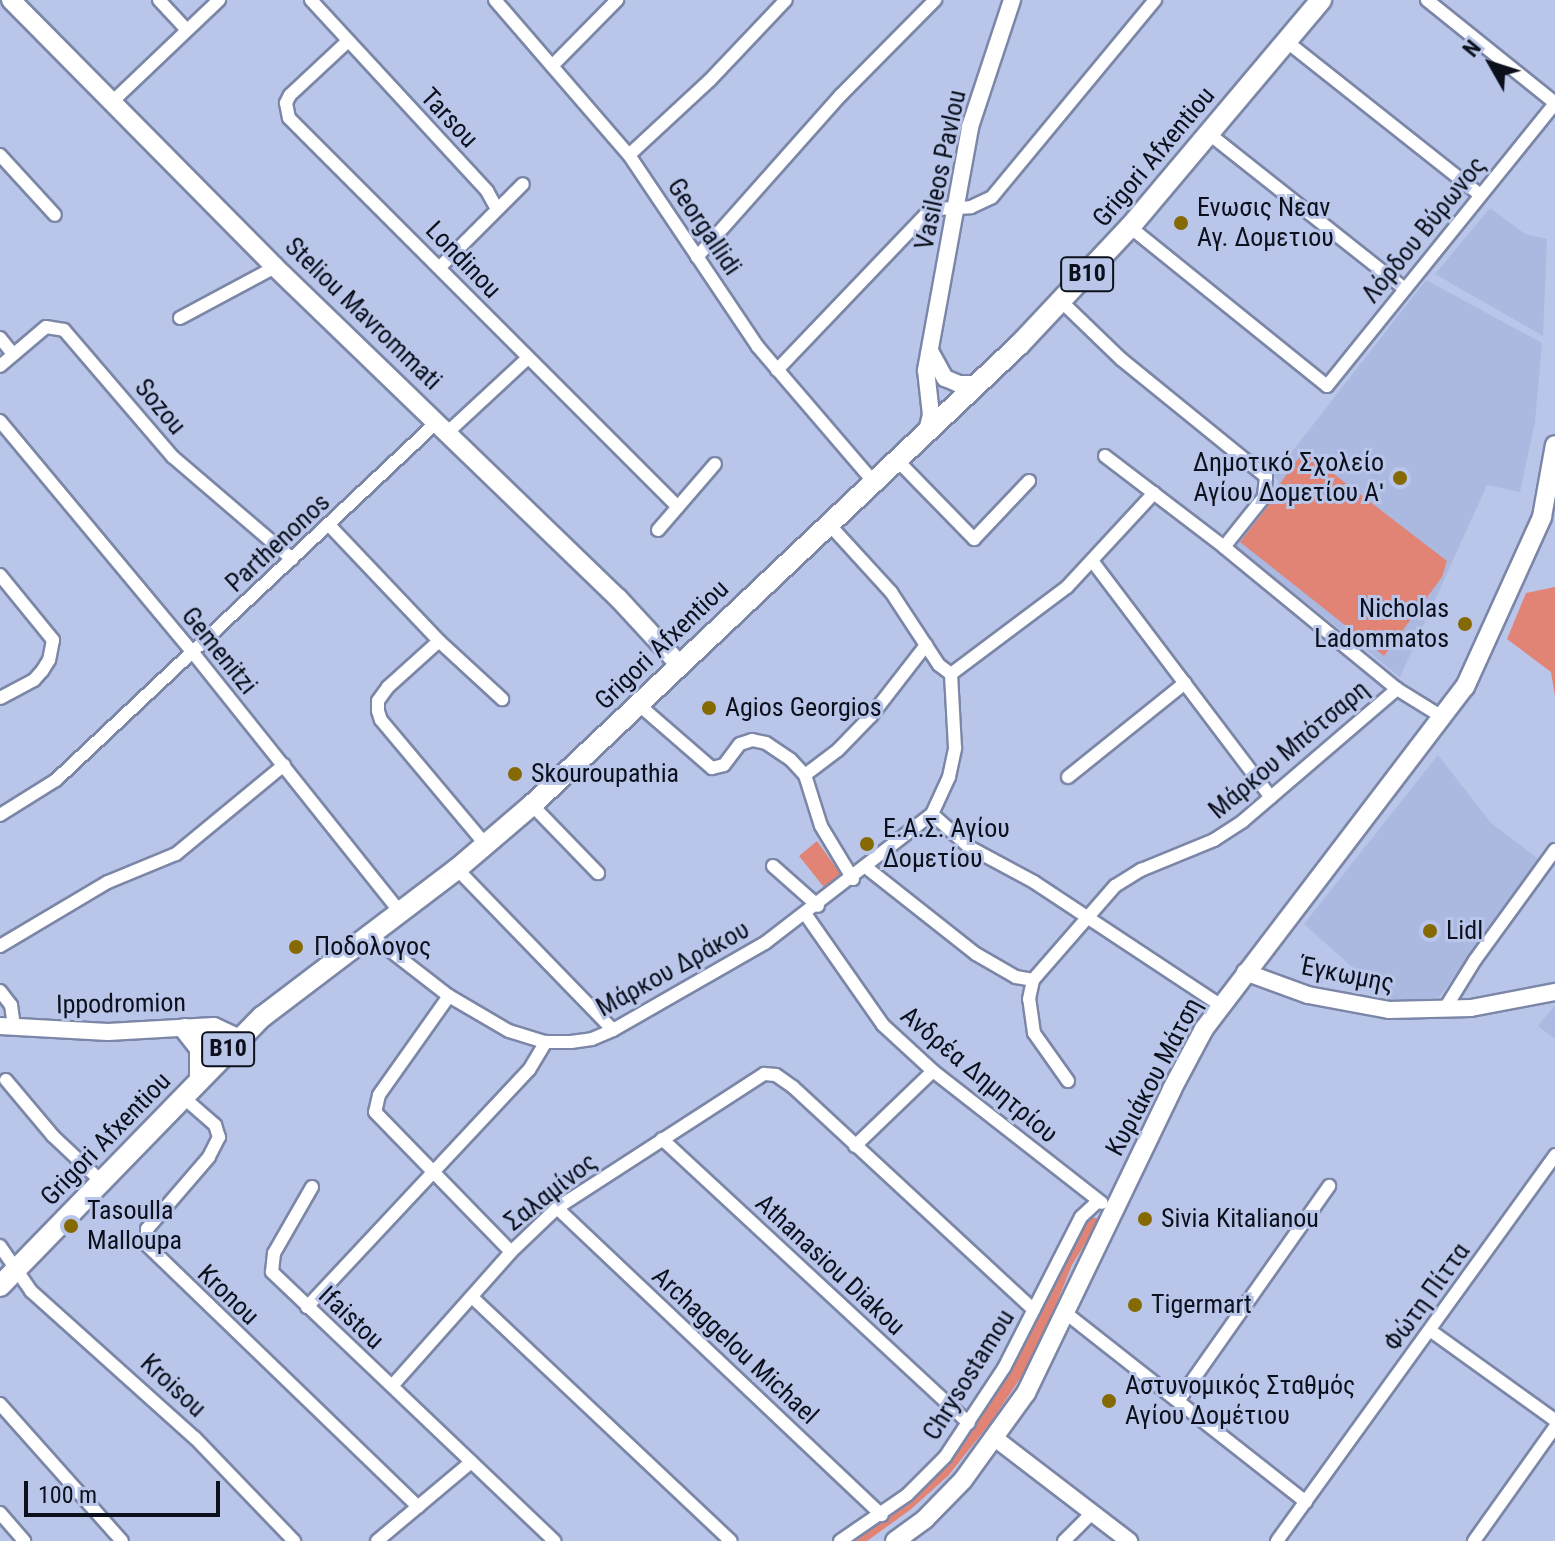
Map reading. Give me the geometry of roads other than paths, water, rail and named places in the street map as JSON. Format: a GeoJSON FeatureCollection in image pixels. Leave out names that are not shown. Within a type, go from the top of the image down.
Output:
{"type":"FeatureCollection","features":[{"type":"Feature","properties":{"kind":"main road","name":"Steliou Mavrommati"},"geometry":{"type":"LineString","coordinates":[[11,0],[275,267],[618,598],[679,664]]}},
{"type":"Feature","properties":{"kind":"main road","name":"Grigori Afxentiou"},"geometry":{"type":"LineString","coordinates":[[0,1286],[240,1038],[369,934],[457,869],[532,805],[1062,302],[1130,227],[1321,0]]}},
{"type":"Feature","properties":{"kind":"main road","name":"Κυριάκου Μάτση"},"geometry":{"type":"LineString","coordinates":[[895,1541],[939,1505],[996,1439],[1026,1393],[1067,1314],[1172,1089],[1220,1005],[1465,687],[1542,517],[1555,445]]}},
{"type":"Feature","properties":{"kind":"main road"},"geometry":{"type":"LineString","coordinates":[[185,1029],[200,1048],[200,1079]]}},
{"type":"Feature","properties":{"kind":"street"},"geometry":{"type":"LineString","coordinates":[[159,0],[187,30]]}},
{"type":"Feature","properties":{"kind":"street"},"geometry":{"type":"LineString","coordinates":[[112,102],[219,0]]}},
{"type":"Feature","properties":{"kind":"street","name":"Tarsou"},"geometry":{"type":"LineString","coordinates":[[311,0],[487,191],[496,207]]}},
{"type":"Feature","properties":{"kind":"street","name":"Georgallidi"},"geometry":{"type":"LineString","coordinates":[[495,0],[629,155],[777,370],[873,481]]}},
{"type":"Feature","properties":{"kind":"street"},"geometry":{"type":"LineString","coordinates":[[552,66],[617,0]]}},
{"type":"Feature","properties":{"kind":"street"},"geometry":{"type":"LineString","coordinates":[[629,155],[710,80],[786,0]]}},
{"type":"Feature","properties":{"kind":"street"},"geometry":{"type":"LineString","coordinates":[[697,257],[841,95],[935,0]]}},
{"type":"Feature","properties":{"kind":"street","name":"Vasileos Pavlou"},"geometry":{"type":"LineString","coordinates":[[927,431],[931,415],[925,381],[955,207],[974,112],[1012,0]]}},
{"type":"Feature","properties":{"kind":"street"},"geometry":{"type":"LineString","coordinates":[[777,370],[926,214],[979,205],[992,197],[1155,0]]}},
{"type":"Feature","properties":{"kind":"street"},"geometry":{"type":"LineString","coordinates":[[1427,0],[1555,103]]}},
{"type":"Feature","properties":{"kind":"street","name":"Londinou"},"geometry":{"type":"LineString","coordinates":[[348,41],[290,95],[286,103],[289,118],[678,507]]}},
{"type":"Feature","properties":{"kind":"street"},"geometry":{"type":"LineString","coordinates":[[1286,41],[1480,195]]}},
{"type":"Feature","properties":{"kind":"street","name":"Λόρδου Βύρωνος"},"geometry":{"type":"LineString","coordinates":[[1130,227],[1327,386],[1555,103]]}},
{"type":"Feature","properties":{"kind":"street"},"geometry":{"type":"LineString","coordinates":[[1208,133],[1405,289]]}},
{"type":"Feature","properties":{"kind":"street"},"geometry":{"type":"LineString","coordinates":[[0,155],[55,215]]}},
{"type":"Feature","properties":{"kind":"street"},"geometry":{"type":"LineString","coordinates":[[440,267],[486,222],[496,207],[523,184]]}},
{"type":"Feature","properties":{"kind":"street"},"geometry":{"type":"LineString","coordinates":[[180,318],[275,267]]}},
{"type":"Feature","properties":{"kind":"street"},"geometry":{"type":"LineString","coordinates":[[1062,302],[1121,359],[1266,477],[1268,489],[1264,497],[1224,547]]}},
{"type":"Feature","properties":{"kind":"street","name":"Sozou"},"geometry":{"type":"LineString","coordinates":[[13,354],[46,327],[57,326],[72,336],[173,457],[292,559]]}},
{"type":"Feature","properties":{"kind":"street"},"geometry":{"type":"LineString","coordinates":[[0,338],[13,354],[0,366]]}},
{"type":"Feature","properties":{"kind":"street"},"geometry":{"type":"LineString","coordinates":[[931,353],[937,369],[951,381],[977,384]]}},
{"type":"Feature","properties":{"kind":"street","name":"Parthenonos"},"geometry":{"type":"LineString","coordinates":[[0,815],[42,791],[194,654],[329,525],[528,358]]}},
{"type":"Feature","properties":{"kind":"street","name":"Gemenitzi"},"geometry":{"type":"LineString","coordinates":[[0,421],[194,654],[400,912]]}},
{"type":"Feature","properties":{"kind":"street"},"geometry":{"type":"LineString","coordinates":[[1105,456],[1224,547],[1397,689],[1444,718]]}},
{"type":"Feature","properties":{"kind":"street"},"geometry":{"type":"LineString","coordinates":[[896,459],[974,539],[1029,481]]}},
{"type":"Feature","properties":{"kind":"street"},"geometry":{"type":"LineString","coordinates":[[658,530],[715,464]]}},
{"type":"Feature","properties":{"kind":"street"},"geometry":{"type":"LineString","coordinates":[[951,674],[1039,610],[1093,562],[1154,493]]}},
{"type":"Feature","properties":{"kind":"street","name":"Κυριάκου Μάτση"},"geometry":{"type":"LineString","coordinates":[[1542,517],[1555,499]]}},
{"type":"Feature","properties":{"kind":"street"},"geometry":{"type":"LineString","coordinates":[[827,522],[891,592],[939,665],[951,674]]}},
{"type":"Feature","properties":{"kind":"street"},"geometry":{"type":"LineString","coordinates":[[329,525],[439,641],[502,699]]}},
{"type":"Feature","properties":{"kind":"street"},"geometry":{"type":"LineString","coordinates":[[1093,562],[1271,797]]}},
{"type":"Feature","properties":{"kind":"street"},"geometry":{"type":"LineString","coordinates":[[0,576],[53,640],[49,660],[34,680],[0,698]]}},
{"type":"Feature","properties":{"kind":"street"},"geometry":{"type":"LineString","coordinates":[[439,641],[388,687],[378,701],[378,711],[381,720],[486,845]]}},
{"type":"Feature","properties":{"kind":"street"},"geometry":{"type":"LineString","coordinates":[[805,775],[838,750],[871,716],[926,645]]}},
{"type":"Feature","properties":{"kind":"street"},"geometry":{"type":"LineString","coordinates":[[951,674],[955,748],[949,777],[932,814],[969,847],[1034,882],[1220,1005]]}},
{"type":"Feature","properties":{"kind":"street"},"geometry":{"type":"LineString","coordinates":[[1068,777],[1185,683]]}},
{"type":"Feature","properties":{"kind":"street","name":"Μάρκου Μπότσαρη"},"geometry":{"type":"LineString","coordinates":[[1033,980],[1087,917],[1130,876],[1214,840],[1271,797],[1397,689]]}},
{"type":"Feature","properties":{"kind":"street"},"geometry":{"type":"LineString","coordinates":[[638,704],[708,766],[719,767],[740,744],[759,740],[779,751],[805,775],[821,826],[853,879]]}},
{"type":"Feature","properties":{"kind":"street"},"geometry":{"type":"LineString","coordinates":[[0,946],[108,882],[176,854],[284,765]]}},
{"type":"Feature","properties":{"kind":"street"},"geometry":{"type":"LineString","coordinates":[[532,805],[598,873]]}},
{"type":"Feature","properties":{"kind":"street","name":"Μάρκου Δράκου"},"geometry":{"type":"LineString","coordinates":[[369,934],[449,996],[509,1031],[546,1042],[592,1039],[765,943],[853,879],[932,814]]}},
{"type":"Feature","properties":{"kind":"street"},"geometry":{"type":"LineString","coordinates":[[1444,1010],[1475,960],[1555,850]]}},
{"type":"Feature","properties":{"kind":"street"},"geometry":{"type":"LineString","coordinates":[[773,866],[818,906]]}},
{"type":"Feature","properties":{"kind":"street"},"geometry":{"type":"LineString","coordinates":[[867,868],[976,954],[1016,977],[1033,980],[1030,1009],[1034,1033],[1068,1081]]}},
{"type":"Feature","properties":{"kind":"street"},"geometry":{"type":"LineString","coordinates":[[457,869],[613,1030]]}},
{"type":"Feature","properties":{"kind":"street","name":"Ανδρέα Δημητρίου"},"geometry":{"type":"LineString","coordinates":[[806,915],[869,1008],[933,1071],[1098,1201],[1116,1209]]}},
{"type":"Feature","properties":{"kind":"street","name":"Έγκωμης"},"geometry":{"type":"LineString","coordinates":[[1245,972],[1270,984],[1351,1005],[1389,1010],[1444,1010],[1502,1004],[1555,992]]}},
{"type":"Feature","properties":{"kind":"street"},"geometry":{"type":"LineString","coordinates":[[0,991],[11,1005],[7,1026]]}},
{"type":"Feature","properties":{"kind":"street"},"geometry":{"type":"LineString","coordinates":[[449,996],[375,1102],[381,1121],[511,1252]]}},
{"type":"Feature","properties":{"kind":"street","name":"Ippodromion"},"geometry":{"type":"LineString","coordinates":[[7,1026],[108,1032],[221,1027],[240,1038]]}},
{"type":"Feature","properties":{"kind":"street"},"geometry":{"type":"LineString","coordinates":[[307,1307],[529,1070],[546,1042]]}},
{"type":"Feature","properties":{"kind":"street"},"geometry":{"type":"LineString","coordinates":[[933,1071],[855,1146],[1034,1310]]}},
{"type":"Feature","properties":{"kind":"street","name":"Σαλαμίνος"},"geometry":{"type":"LineString","coordinates":[[392,1386],[511,1252],[557,1208],[756,1078],[771,1074],[793,1087],[855,1146]]}},
{"type":"Feature","properties":{"kind":"street"},"geometry":{"type":"LineString","coordinates":[[6,1080],[53,1136],[102,1182]]}},
{"type":"Feature","properties":{"kind":"street","name":"Kronou"},"geometry":{"type":"LineString","coordinates":[[183,1097],[215,1125],[219,1137],[209,1157],[147,1229],[147,1245],[418,1507]]}},
{"type":"Feature","properties":{"kind":"street","name":"Athanasiou Diakou"},"geometry":{"type":"LineString","coordinates":[[662,1139],[969,1423]]}},
{"type":"Feature","properties":{"kind":"street","name":"Φώτη Πίττα"},"geometry":{"type":"LineString","coordinates":[[1277,1541],[1555,1155]]}},
{"type":"Feature","properties":{"kind":"street"},"geometry":{"type":"LineString","coordinates":[[1178,1401],[1329,1186]]}},
{"type":"Feature","properties":{"kind":"street","name":"Ifaistou"},"geometry":{"type":"LineString","coordinates":[[312,1187],[270,1266],[277,1279],[554,1541]]}},
{"type":"Feature","properties":{"kind":"street","name":"Chrysostamou"},"geometry":{"type":"LineString","coordinates":[[840,1541],[882,1515],[928,1476],[969,1423],[1034,1310],[1081,1217],[1098,1201]]}},
{"type":"Feature","properties":{"kind":"street","name":"Archaggelou Michael"},"geometry":{"type":"LineString","coordinates":[[557,1208],[882,1515]]}},
{"type":"Feature","properties":{"kind":"street","name":"Kroisou"},"geometry":{"type":"LineString","coordinates":[[0,1246],[31,1291],[195,1438],[294,1541]]}},
{"type":"Feature","properties":{"kind":"street"},"geometry":{"type":"LineString","coordinates":[[473,1298],[731,1541]]}},
{"type":"Feature","properties":{"kind":"street"},"geometry":{"type":"LineString","coordinates":[[1067,1314],[1306,1502]]}},
{"type":"Feature","properties":{"kind":"street"},"geometry":{"type":"LineString","coordinates":[[1431,1331],[1555,1420]]}},
{"type":"Feature","properties":{"kind":"street"},"geometry":{"type":"LineString","coordinates":[[0,1404],[122,1541]]}},
{"type":"Feature","properties":{"kind":"street"},"geometry":{"type":"LineString","coordinates":[[1474,1541],[1555,1427]]}},
{"type":"Feature","properties":{"kind":"street"},"geometry":{"type":"LineString","coordinates":[[996,1439],[1129,1541]]}},
{"type":"Feature","properties":{"kind":"street"},"geometry":{"type":"LineString","coordinates":[[377,1541],[471,1462]]}},
{"type":"Feature","properties":{"kind":"street"},"geometry":{"type":"LineString","coordinates":[[0,1513],[24,1541]]}},
{"type":"Feature","properties":{"kind":"street"},"geometry":{"type":"LineString","coordinates":[[1064,1541],[1092,1513]]}},
{"type":"Feature","properties":{"kind":"place","name":"Ενωσις Νεαν Αγ. Δομετιου"},"geometry":{"type":"Point","coordinates":[1181,223]}},
{"type":"Feature","properties":{"kind":"place","name":"Δημοτικό Σχολείο Αγίου Δομετίου Αʹ"},"geometry":{"type":"Point","coordinates":[1400,478]}},
{"type":"Feature","properties":{"kind":"place","name":"Nicholas Ladommatos"},"geometry":{"type":"Point","coordinates":[1465,624]}},
{"type":"Feature","properties":{"kind":"place","name":"Agios Georgios"},"geometry":{"type":"Point","coordinates":[709,708]}},
{"type":"Feature","properties":{"kind":"place","name":"Skouroupathia"},"geometry":{"type":"Point","coordinates":[515,774]}},
{"type":"Feature","properties":{"kind":"place","name":"Ε.Α.Σ. Αγίου Δομετίου"},"geometry":{"type":"Point","coordinates":[867,844]}},
{"type":"Feature","properties":{"kind":"place","name":"Lidl"},"geometry":{"type":"Point","coordinates":[1430,931]}},
{"type":"Feature","properties":{"kind":"place","name":"Ποδολογος"},"geometry":{"type":"Point","coordinates":[296,947]}},
{"type":"Feature","properties":{"kind":"place","name":"Sivia Kitalianou"},"geometry":{"type":"Point","coordinates":[1145,1219]}},
{"type":"Feature","properties":{"kind":"place","name":"Tasoulla Malloupa"},"geometry":{"type":"Point","coordinates":[71,1226]}},
{"type":"Feature","properties":{"kind":"place","name":"Tigermart"},"geometry":{"type":"Point","coordinates":[1135,1305]}},
{"type":"Feature","properties":{"kind":"place","name":"Αστυνομικός Σταθμός Αγίου Δομέτιου"},"geometry":{"type":"Point","coordinates":[1109,1401]}}]}
